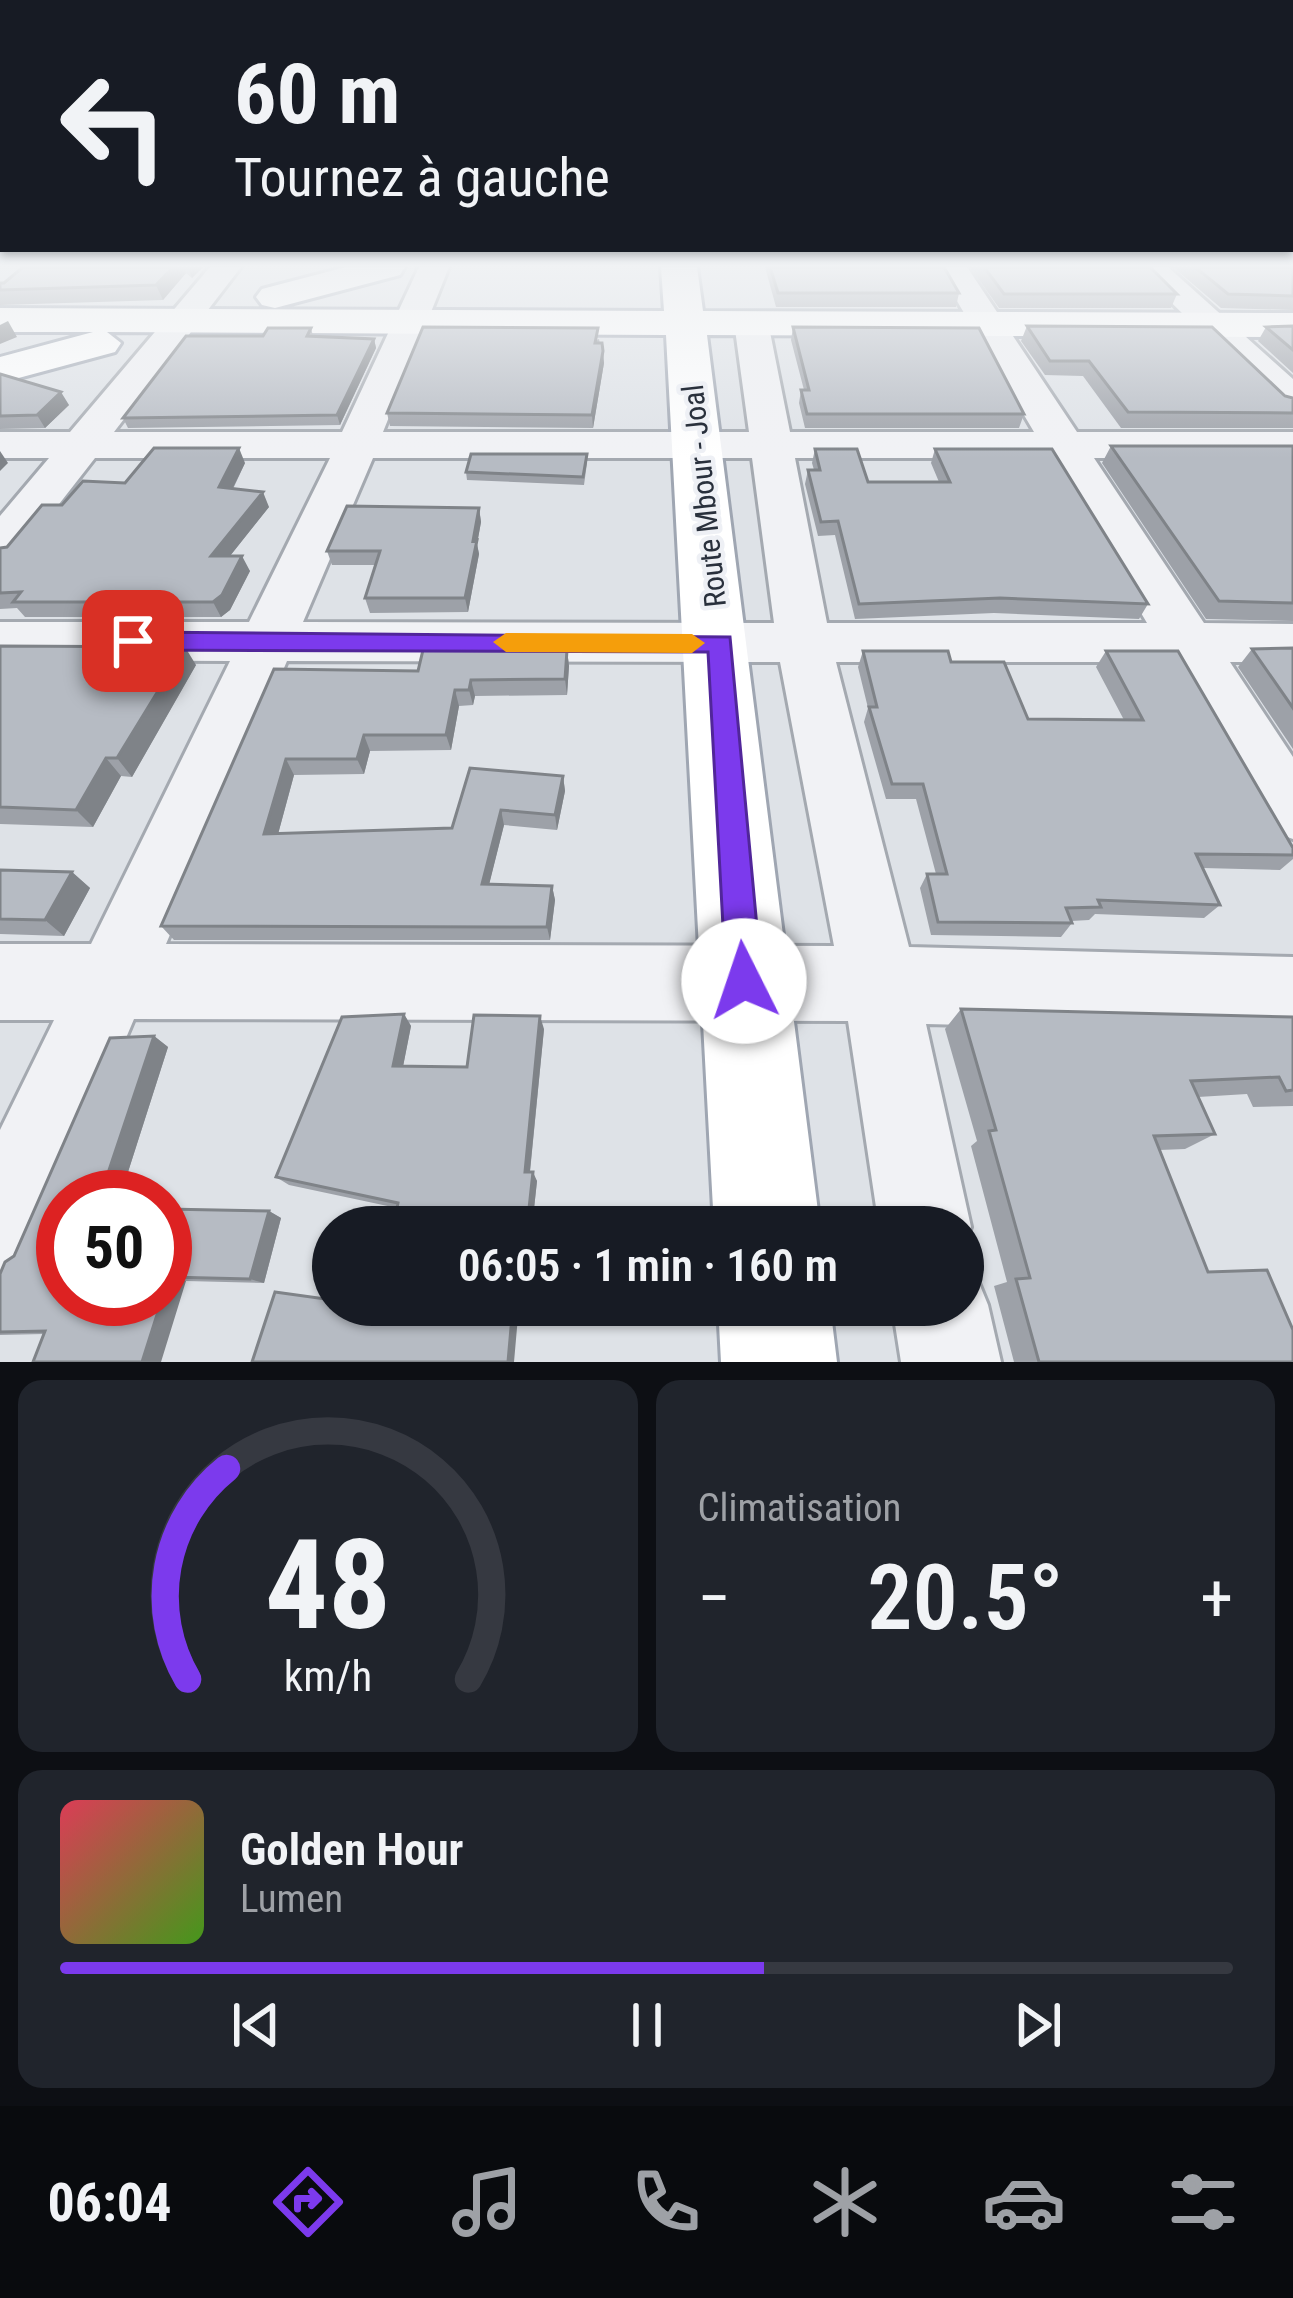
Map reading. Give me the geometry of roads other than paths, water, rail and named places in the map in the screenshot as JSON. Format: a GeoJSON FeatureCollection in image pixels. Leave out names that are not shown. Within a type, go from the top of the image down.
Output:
{"type":"FeatureCollection","features":[{"type":"Feature","properties":{"kind":"main road"},"geometry":{"type":"LineString","coordinates":[[0,370],[147,331]]}},
{"type":"Feature","properties":{"kind":"main road","name":"Route Mbour - Joal"},"geometry":{"type":"LineString","coordinates":[[703,331],[695,446],[721,643],[765,1206]]}},
{"type":"Feature","properties":{"kind":"main road"},"geometry":{"type":"LineString","coordinates":[[776,1326],[779,1362]]}},
{"type":"Feature","properties":{"kind":"street"},"geometry":{"type":"LineString","coordinates":[[0,547],[86,446],[173,331]]}},
{"type":"Feature","properties":{"kind":"street"},"geometry":{"type":"LineString","coordinates":[[0,1228],[357,446],[396,331]]}},
{"type":"Feature","properties":{"kind":"street"},"geometry":{"type":"LineString","coordinates":[[718,331],[772,446],[804,644],[880,986],[921,1206]]}},
{"type":"Feature","properties":{"kind":"street"},"geometry":{"type":"LineString","coordinates":[[993,331],[1293,812]]}},
{"type":"Feature","properties":{"kind":"street"},"geometry":{"type":"LineString","coordinates":[[1223,331],[1293,400]]}},
{"type":"Feature","properties":{"kind":"street"},"geometry":{"type":"LineString","coordinates":[[0,445],[1293,445]]}},
{"type":"Feature","properties":{"kind":"street"},"geometry":{"type":"LineString","coordinates":[[0,640],[1293,644]]}},
{"type":"Feature","properties":{"kind":"street"},"geometry":{"type":"LineString","coordinates":[[0,982],[744,981],[1293,995]]}},
{"type":"Feature","properties":{"kind":"street"},"geometry":{"type":"LineString","coordinates":[[944,1326],[950,1362]]}}]}
